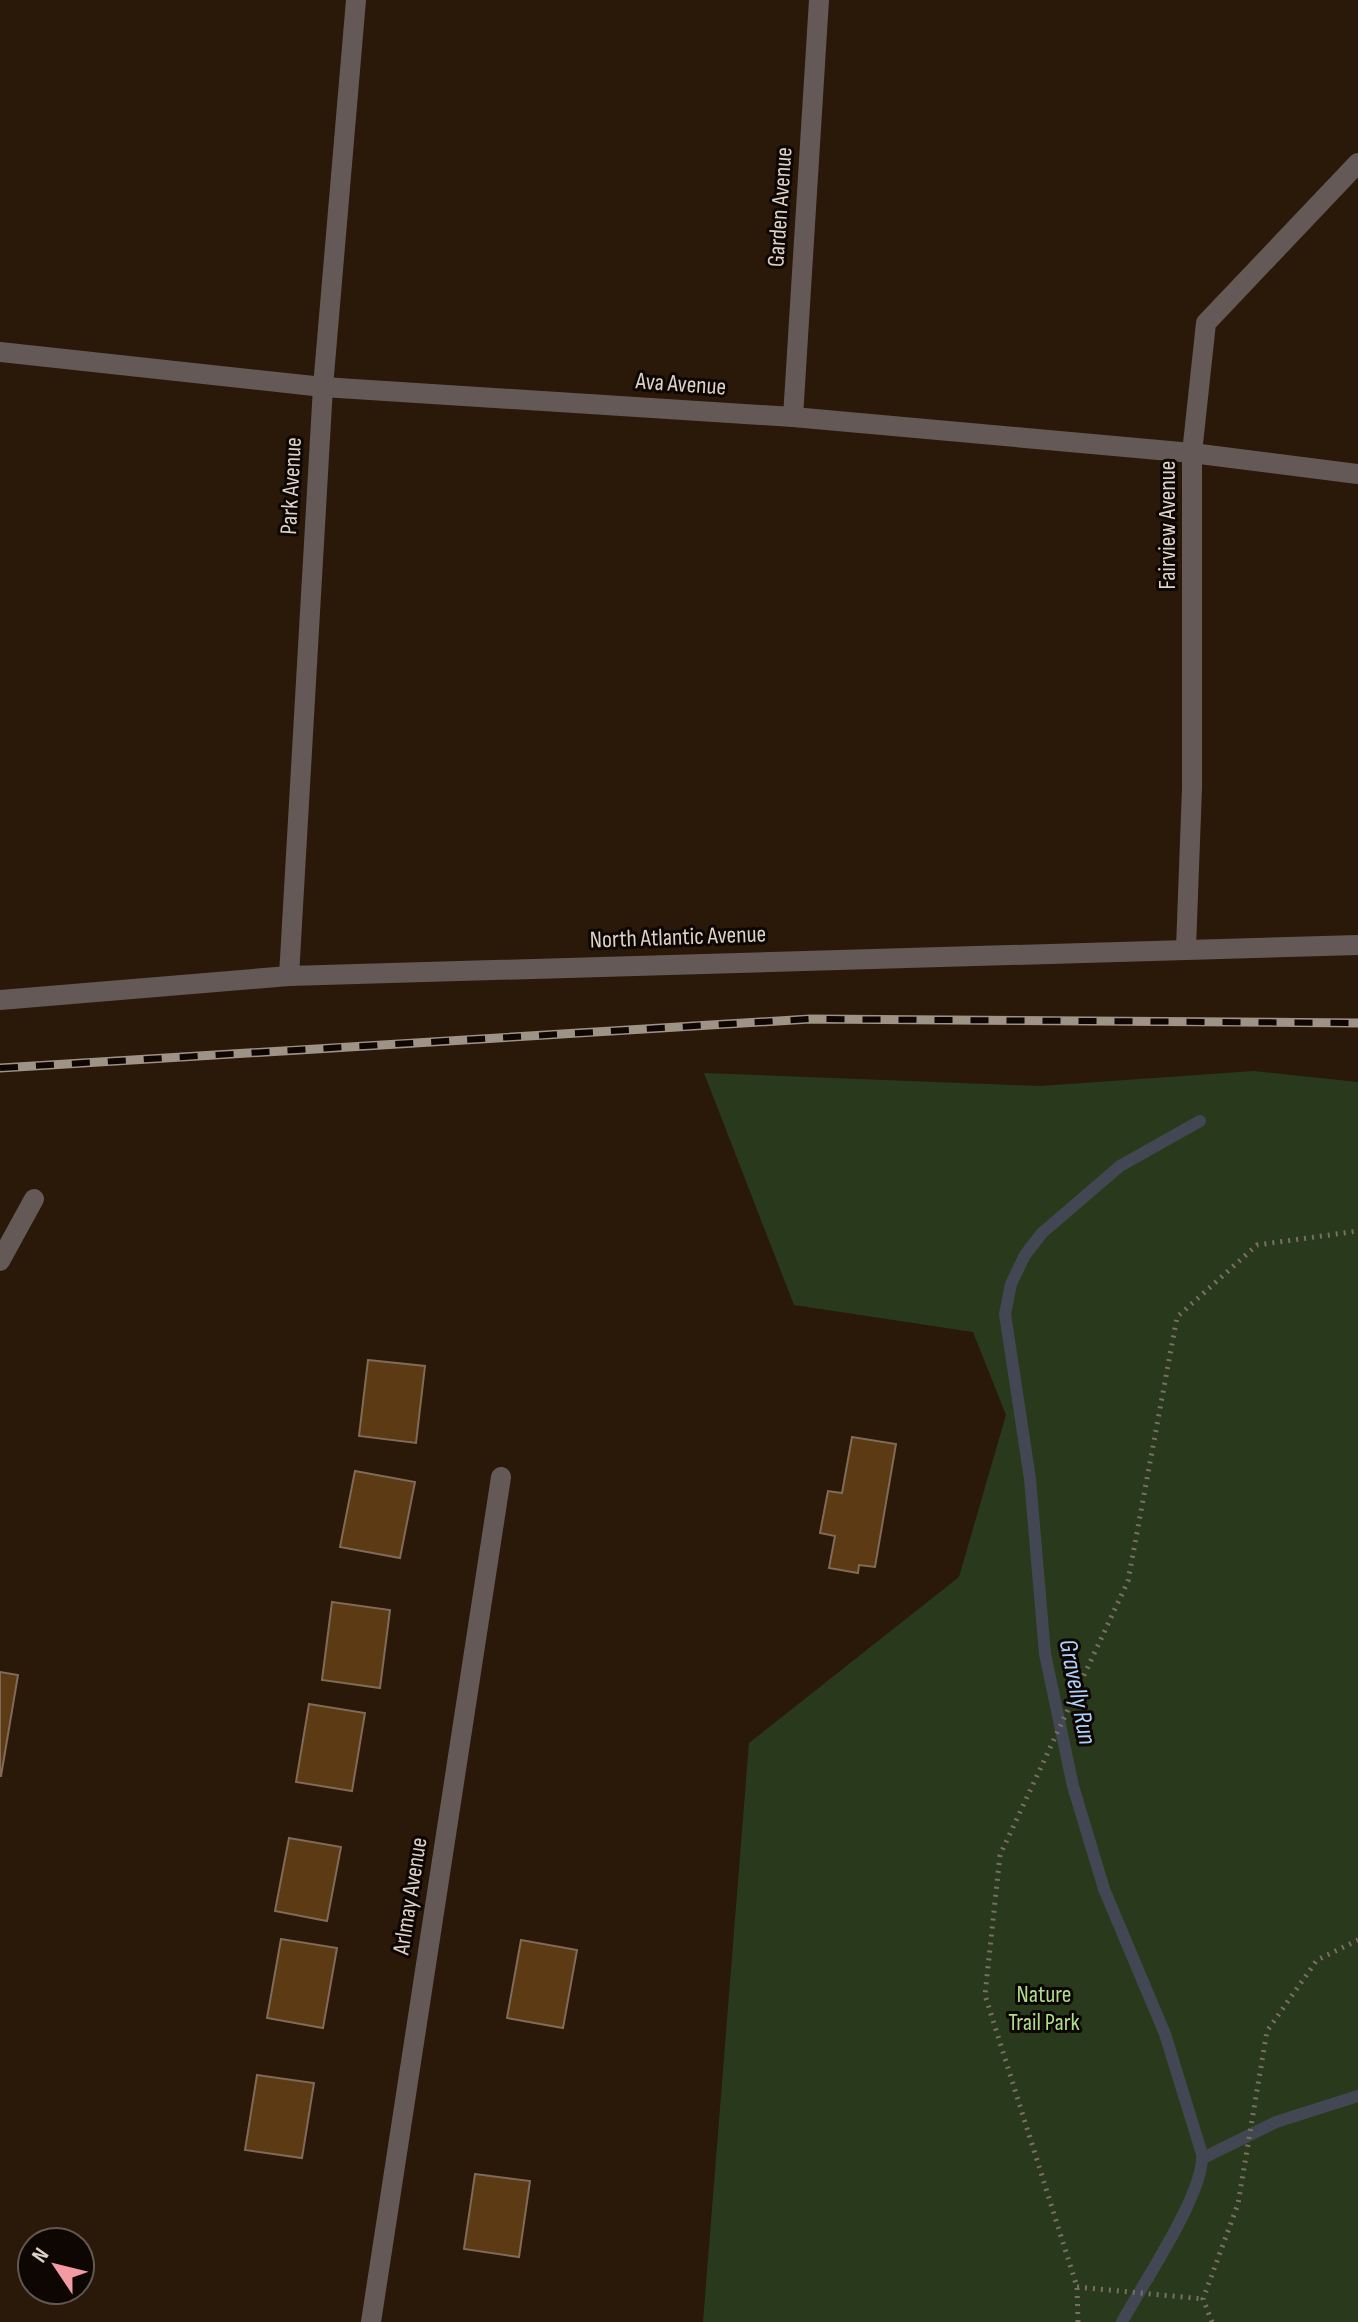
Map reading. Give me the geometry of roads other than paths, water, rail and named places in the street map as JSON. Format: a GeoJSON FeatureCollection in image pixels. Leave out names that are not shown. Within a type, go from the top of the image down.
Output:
{"type":"FeatureCollection","features":[{"type":"Feature","properties":{"kind":"street","name":"Park Avenue"},"geometry":{"type":"LineString","coordinates":[[289,976],[323,387],[356,0]]}},
{"type":"Feature","properties":{"kind":"street","name":"Garden Avenue"},"geometry":{"type":"LineString","coordinates":[[793,417],[819,0]]}},
{"type":"Feature","properties":{"kind":"street","name":"Fairview Avenue"},"geometry":{"type":"LineString","coordinates":[[1186,948],[1192,788],[1192,453],[1206,323],[1358,163]]}},
{"type":"Feature","properties":{"kind":"street","name":"Ava Avenue"},"geometry":{"type":"LineString","coordinates":[[0,352],[323,387],[793,417],[1192,453],[1358,474]]}},
{"type":"Feature","properties":{"kind":"street","name":"North Atlantic Avenue"},"geometry":{"type":"LineString","coordinates":[[0,1000],[289,976],[1358,945]]}},
{"type":"Feature","properties":{"kind":"street"},"geometry":{"type":"LineString","coordinates":[[0,1261],[34,1199]]}},
{"type":"Feature","properties":{"kind":"street","name":"Arlmay Avenue"},"geometry":{"type":"LineString","coordinates":[[371,2322],[501,1477]]}},
{"type":"Feature","properties":{"kind":"waterway","name":"Gravelly Run"},"geometry":{"type":"LineString","coordinates":[[1122,2322],[1184,2214],[1194,2191],[1202,2154],[1165,2034],[1104,1889],[1073,1786],[1045,1654],[1030,1479],[1005,1314],[1011,1284],[1025,1255],[1042,1233],[1120,1166],[1200,1121]]}},
{"type":"Feature","properties":{"kind":"waterway"},"geometry":{"type":"LineString","coordinates":[[1203,2158],[1276,2122],[1358,2096]]}},
{"type":"Feature","properties":{"kind":"railway"},"geometry":{"type":"LineString","coordinates":[[0,1068],[810,1019],[1358,1023]]}},
{"type":"Feature","properties":{"kind":"park label","name":"Nature Trail Park"},"geometry":{"type":"Point","coordinates":[1044,2008]}}]}
